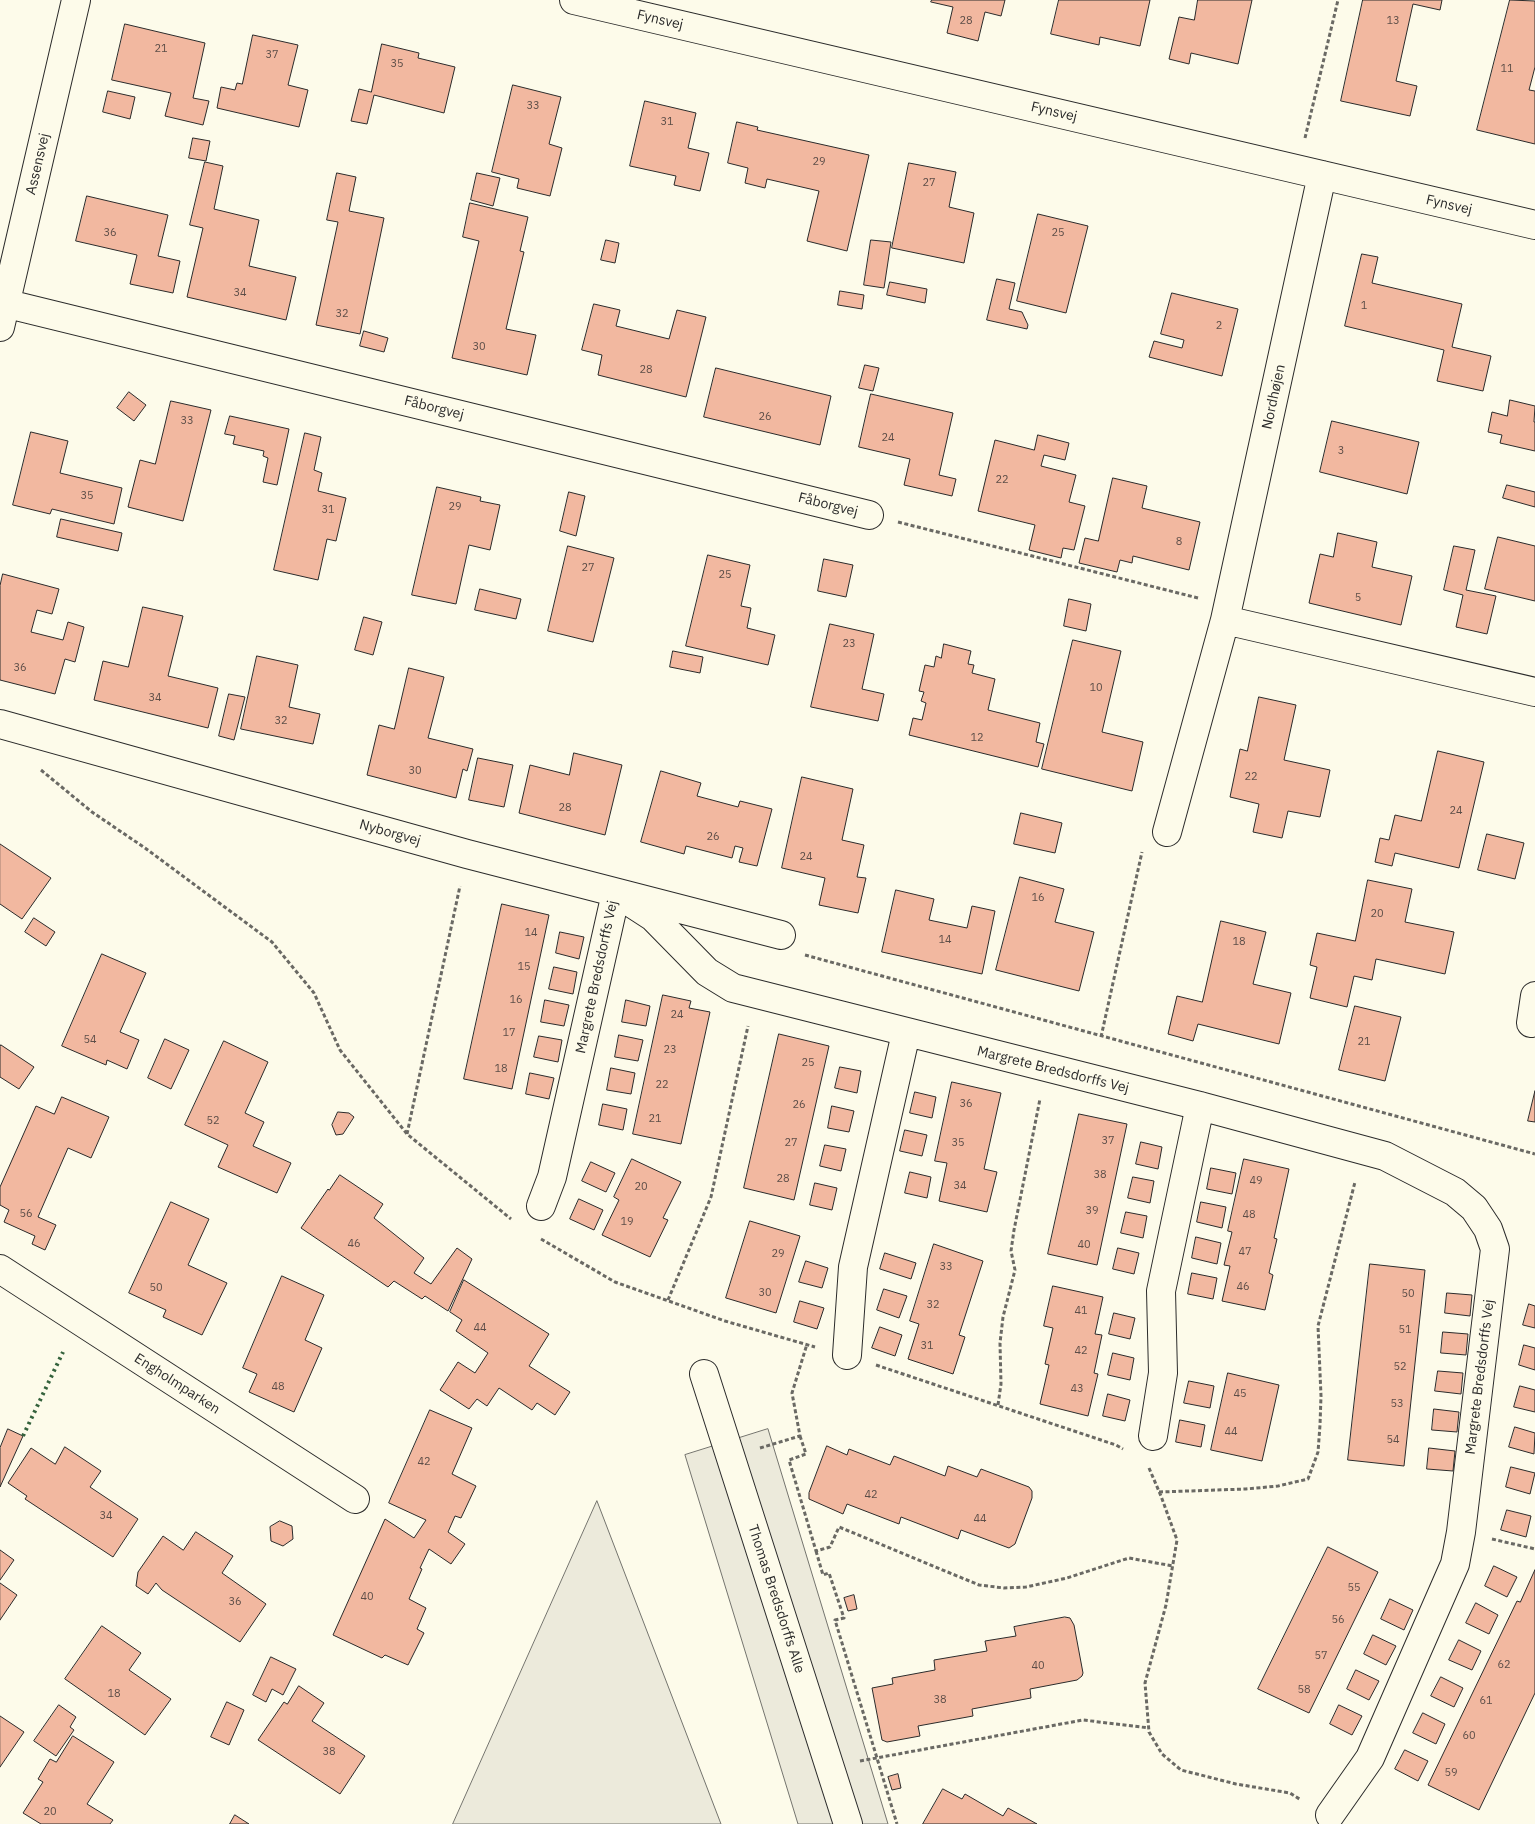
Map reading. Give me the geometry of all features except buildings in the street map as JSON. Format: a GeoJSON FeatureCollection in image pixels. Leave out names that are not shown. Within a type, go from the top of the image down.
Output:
{"type":"FeatureCollection","features":[{"type":"Feature","properties":{"kind":"street","name":"Assensvej"},"geometry":{"type":"LineString","coordinates":[[2,311],[76,0]]}},
{"type":"Feature","properties":{"kind":"street","name":"Fynsvej"},"geometry":{"type":"LineString","coordinates":[[574,0],[609,4],[1535,225]]}},
{"type":"Feature","properties":{"kind":"street","name":"Nordhøjen"},"geometry":{"type":"LineString","coordinates":[[1167,832],[1225,620],[1310,172]]}},
{"type":"Feature","properties":{"kind":"street","name":"Fåborgvej"},"geometry":{"type":"LineString","coordinates":[[2,311],[869,515]]}},
{"type":"Feature","properties":{"kind":"street"},"geometry":{"type":"LineString","coordinates":[[1225,620],[1535,692]]}},
{"type":"Feature","properties":{"kind":"street","name":"Nyborgvej"},"geometry":{"type":"LineString","coordinates":[[0,724],[467,854],[781,935]]}},
{"type":"Feature","properties":{"kind":"street","name":"Margrete Bredsdorffs Vej"},"geometry":{"type":"LineString","coordinates":[[541,1206],[552,1177],[616,893],[654,917],[707,972],[733,988],[1200,1106],[1386,1156],[1455,1192],[1474,1208],[1488,1230],[1495,1250],[1461,1532],[1455,1564],[1370,1758],[1330,1815]]}},
{"type":"Feature","properties":{"kind":"street"},"geometry":{"type":"LineString","coordinates":[[1531,1023],[1535,996]]}},
{"type":"Feature","properties":{"kind":"street"},"geometry":{"type":"LineString","coordinates":[[846,1355],[853,1267],[906,1033]]}},
{"type":"Feature","properties":{"kind":"street"},"geometry":{"type":"LineString","coordinates":[[1153,1436],[1163,1374],[1161,1291],[1200,1106]]}},
{"type":"Feature","properties":{"kind":"street","name":"Engholmparken"},"geometry":{"type":"LineString","coordinates":[[0,1269],[355,1499]]}},
{"type":"Feature","properties":{"kind":"street","name":"Thomas Bredsdorffs Alle"},"geometry":{"type":"LineString","coordinates":[[704,1374],[848,1824]]}},
{"type":"Feature","properties":{"kind":"path"},"geometry":{"type":"LineString","coordinates":[[1310,172],[1338,0]]}},
{"type":"Feature","properties":{"kind":"path"},"geometry":{"type":"LineString","coordinates":[[869,515],[1201,599],[1225,620]]}},
{"type":"Feature","properties":{"kind":"path"},"geometry":{"type":"LineString","coordinates":[[38,768],[92,812],[145,848],[272,942],[314,993],[340,1050],[407,1134],[514,1221]]}},
{"type":"Feature","properties":{"kind":"path"},"geometry":{"type":"LineString","coordinates":[[1101,1037],[1143,848],[1167,832]]}},
{"type":"Feature","properties":{"kind":"path"},"geometry":{"type":"LineString","coordinates":[[407,1134],[467,854]]}},
{"type":"Feature","properties":{"kind":"path"},"geometry":{"type":"LineString","coordinates":[[781,935],[781,949],[1535,1154]]}},
{"type":"Feature","properties":{"kind":"path"},"geometry":{"type":"LineString","coordinates":[[668,1300],[711,1197],[754,993]]}},
{"type":"Feature","properties":{"kind":"path"},"geometry":{"type":"LineString","coordinates":[[998,1405],[1001,1384],[1000,1344],[1002,1317],[1015,1270],[1011,1252],[1014,1230],[1046,1068]]}},
{"type":"Feature","properties":{"kind":"path"},"geometry":{"type":"LineString","coordinates":[[1159,1492],[1246,1489],[1278,1486],[1308,1479],[1318,1452],[1320,1425],[1321,1396],[1318,1326],[1364,1150]]}},
{"type":"Feature","properties":{"kind":"path"},"geometry":{"type":"LineString","coordinates":[[536,1237],[615,1282],[725,1321],[846,1355],[998,1405],[1116,1445],[1124,1450]]}},
{"type":"Feature","properties":{"kind":"path"},"geometry":{"type":"LineString","coordinates":[[807,1344],[792,1392],[800,1436],[806,1454],[789,1460],[823,1575],[830,1573],[844,1618],[835,1620],[897,1824]]}},
{"type":"Feature","properties":{"kind":"path"},"geometry":{"type":"LineString","coordinates":[[731,1456],[800,1436]]}},
{"type":"Feature","properties":{"kind":"path"},"geometry":{"type":"LineString","coordinates":[[1148,1467],[1177,1540],[1166,1605],[1145,1683],[1149,1732],[1162,1754],[1181,1770],[1236,1784],[1290,1793],[1330,1815]]}},
{"type":"Feature","properties":{"kind":"path"},"geometry":{"type":"LineString","coordinates":[[816,1551],[830,1547],[839,1527],[979,1585],[1004,1588],[1026,1587],[1066,1578],[1130,1558],[1173,1566]]}},
{"type":"Feature","properties":{"kind":"path"},"geometry":{"type":"LineString","coordinates":[[1461,1532],[1535,1548]]}},
{"type":"Feature","properties":{"kind":"path"},"geometry":{"type":"LineString","coordinates":[[830,1768],[876,1757],[1082,1720],[1149,1728]]}},
{"type":"Feature","properties":{"kind":"shaded area"},"geometry":{"type":"Polygon","coordinates":[[[768,1429],[888,1824],[798,1824],[685,1455],[768,1429]]]}},
{"type":"Feature","properties":{"kind":"shaded area"},"geometry":{"type":"Polygon","coordinates":[[[597,1501],[721,1824],[453,1824],[597,1501]]]}},
{"type":"Feature","properties":{"kind":"hedge"},"geometry":{"type":"LineString","coordinates":[[23,1436],[63,1352]]}}]}
